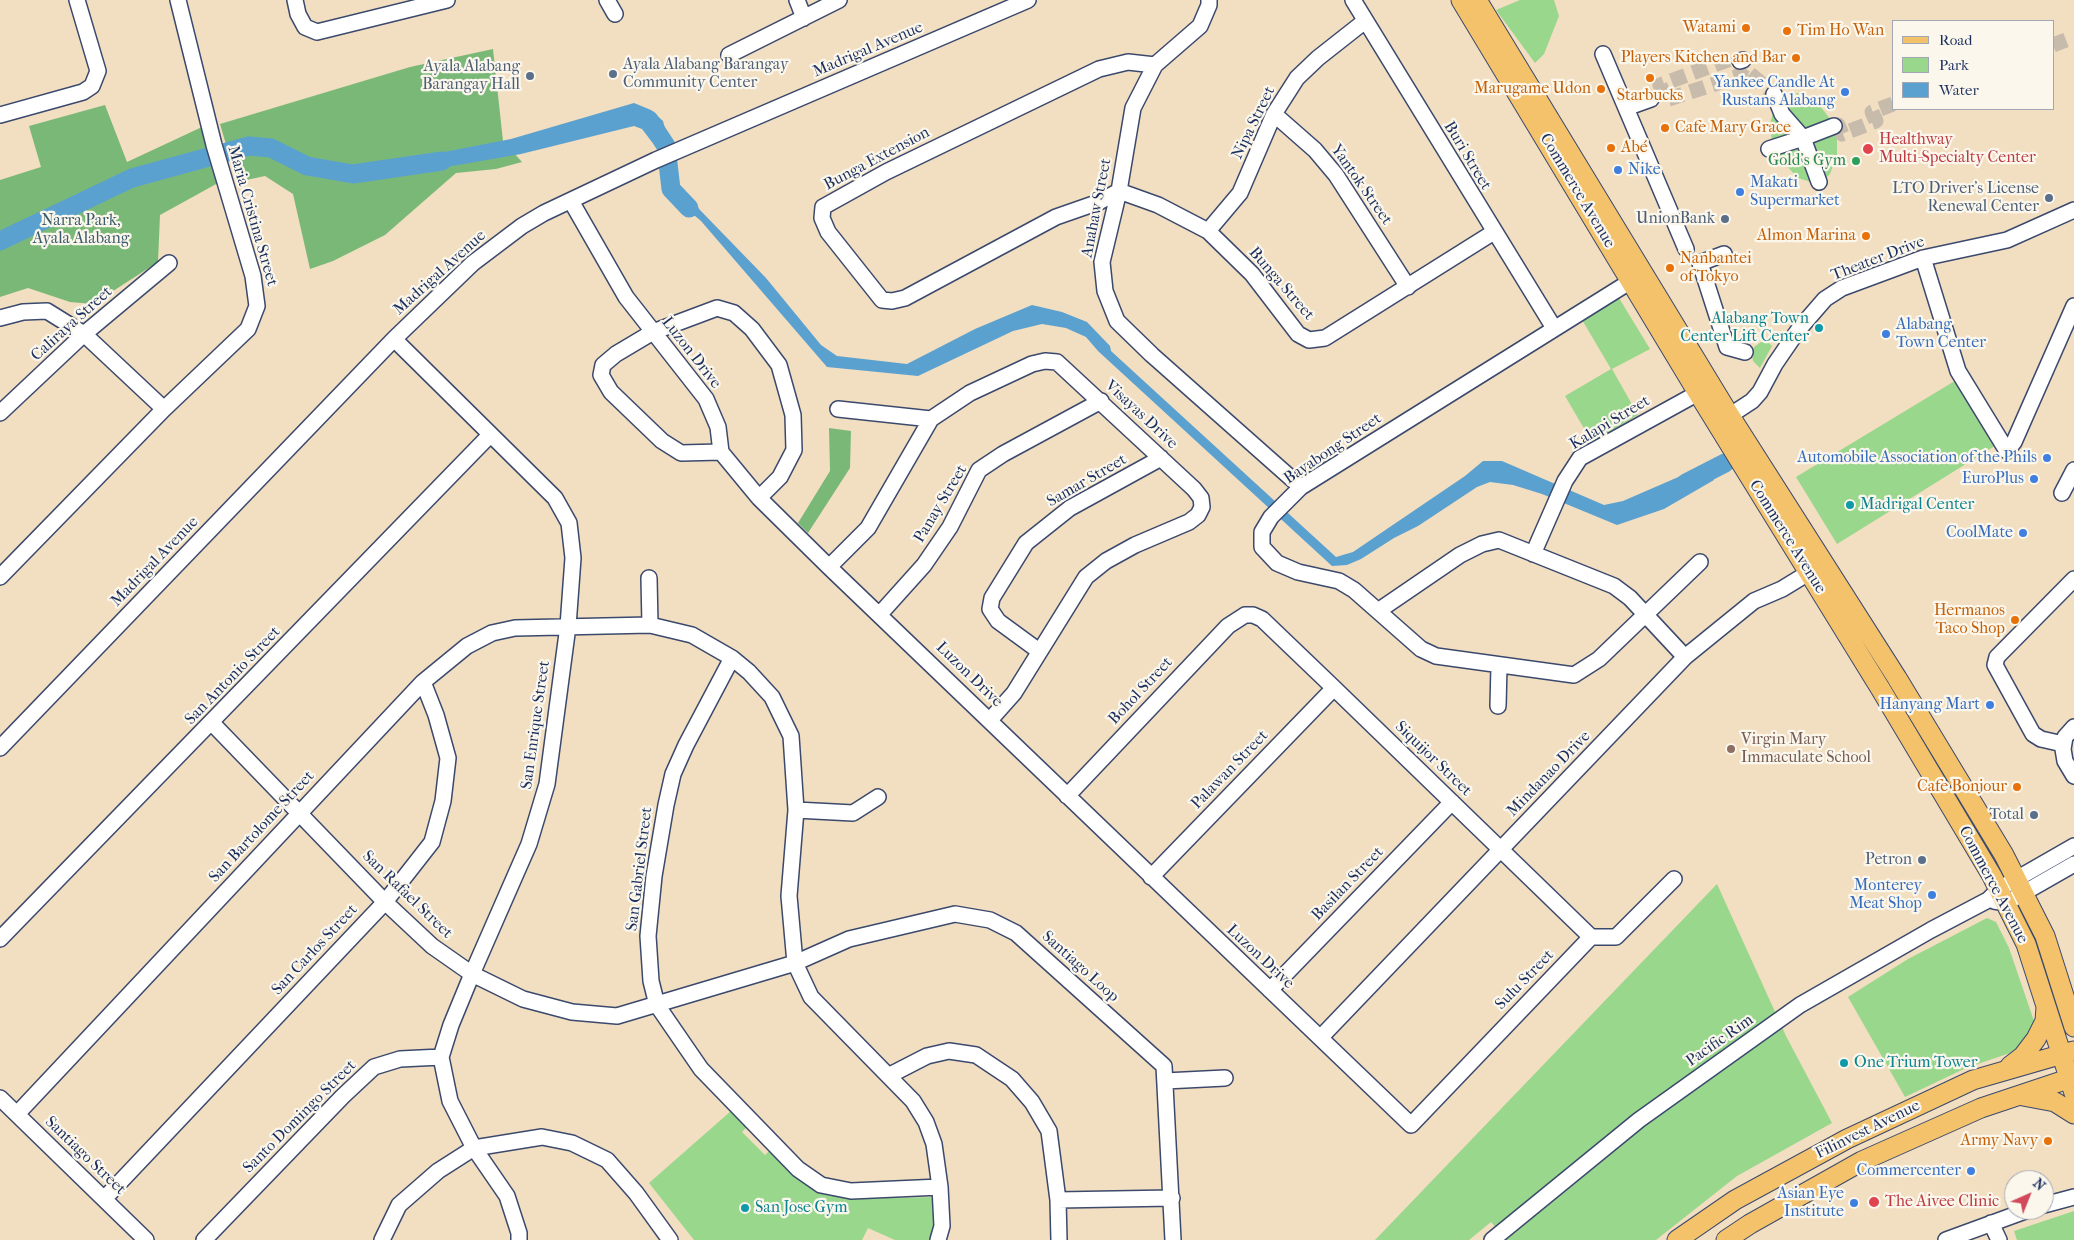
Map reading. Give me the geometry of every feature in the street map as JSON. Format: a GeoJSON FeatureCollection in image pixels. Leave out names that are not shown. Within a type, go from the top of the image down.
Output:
{"type":"FeatureCollection","features":[{"type":"Feature","properties":{"kind":"main road","name":"Commerce Avenue"},"geometry":{"type":"LineString","coordinates":[[1461,0],[1698,393],[1724,420]]}},
{"type":"Feature","properties":{"kind":"main road","name":"Commerce Avenue"},"geometry":{"type":"LineString","coordinates":[[1477,0],[1724,420],[1817,568],[1914,708],[2020,886],[2044,936],[2074,1027]]}},
{"type":"Feature","properties":{"kind":"main road","name":"Commerce Avenue"},"geometry":{"type":"LineString","coordinates":[[1817,568],[1899,720],[2026,944],[2046,1003],[2068,1052],[2073,1083]]}},
{"type":"Feature","properties":{"kind":"main road"},"geometry":{"type":"LineString","coordinates":[[1899,720],[1914,708]]}},
{"type":"Feature","properties":{"kind":"main road"},"geometry":{"type":"LineString","coordinates":[[2059,979],[2074,1001]]}},
{"type":"Feature","properties":{"kind":"main road"},"geometry":{"type":"LineString","coordinates":[[2006,1070],[2023,1056],[2036,1038],[2047,1011],[2046,1003]]}},
{"type":"Feature","properties":{"kind":"main road","name":"Filinvest Avenue"},"geometry":{"type":"LineString","coordinates":[[1677,1240],[1735,1200],[1847,1139],[1973,1080],[2068,1052]]}},
{"type":"Feature","properties":{"kind":"main road","name":"Filinvest Avenue"},"geometry":{"type":"LineString","coordinates":[[1726,1240],[1750,1224],[1862,1161],[2007,1098],[2073,1083]]}},
{"type":"Feature","properties":{"kind":"main road"},"geometry":{"type":"LineString","coordinates":[[2007,1098],[2023,1096],[2046,1099],[2062,1105],[2074,1114]]}},
{"type":"Feature","properties":{"kind":"street"},"geometry":{"type":"LineString","coordinates":[[0,115],[84,92],[92,86],[98,71],[77,0]]}},
{"type":"Feature","properties":{"kind":"street","name":"Maria Cristina Street"},"geometry":{"type":"LineString","coordinates":[[0,578],[164,410],[248,329],[257,306],[253,276],[214,145],[178,0]]}},
{"type":"Feature","properties":{"kind":"street"},"geometry":{"type":"LineString","coordinates":[[295,0],[298,14],[305,27],[317,32],[446,0]]}},
{"type":"Feature","properties":{"kind":"street"},"geometry":{"type":"LineString","coordinates":[[607,0],[615,14]]}},
{"type":"Feature","properties":{"kind":"street"},"geometry":{"type":"LineString","coordinates":[[796,0],[804,18]]}},
{"type":"Feature","properties":{"kind":"street"},"geometry":{"type":"LineString","coordinates":[[729,55],[839,0]]}},
{"type":"Feature","properties":{"kind":"street","name":"Madrigal Avenue"},"geometry":{"type":"LineString","coordinates":[[2,742],[394,338],[473,263],[522,226],[656,160],[1028,0]]}},
{"type":"Feature","properties":{"kind":"street","name":"Anahaw Street"},"geometry":{"type":"LineString","coordinates":[[1208,0],[1209,6],[1200,26],[1155,66],[1133,108],[1119,191],[1102,262],[1105,291],[1117,321],[1152,355],[1301,487]]}},
{"type":"Feature","properties":{"kind":"street","name":"Buri Street"},"geometry":{"type":"LineString","coordinates":[[1353,0],[1554,328]]}},
{"type":"Feature","properties":{"kind":"street","name":"Nipa Street"},"geometry":{"type":"LineString","coordinates":[[1208,231],[1240,193],[1274,114],[1297,78],[1318,58],[1365,22]]}},
{"type":"Feature","properties":{"kind":"street"},"geometry":{"type":"LineString","coordinates":[[1603,54],[1686,248]]}},
{"type":"Feature","properties":{"kind":"street","name":"Bunga Extension"},"geometry":{"type":"LineString","coordinates":[[1119,191],[1099,202],[1056,217],[904,298],[892,301],[882,300],[828,232],[822,218],[824,207],[886,172],[1098,69],[1128,62],[1155,66]]}},
{"type":"Feature","properties":{"kind":"street"},"geometry":{"type":"LineString","coordinates":[[1774,94],[1782,114],[1803,138],[1819,182]]}},
{"type":"Feature","properties":{"kind":"street"},"geometry":{"type":"LineString","coordinates":[[1626,108],[1651,99]]}},
{"type":"Feature","properties":{"kind":"street","name":"Yantok Street"},"geometry":{"type":"LineString","coordinates":[[1274,114],[1315,150],[1336,175],[1408,287]]}},
{"type":"Feature","properties":{"kind":"street"},"geometry":{"type":"LineString","coordinates":[[1769,149],[1834,126]]}},
{"type":"Feature","properties":{"kind":"street","name":"Bunga Street"},"geometry":{"type":"LineString","coordinates":[[1119,191],[1158,205],[1208,231],[1252,274],[1298,334],[1310,340],[1325,338],[1494,232]]}},
{"type":"Feature","properties":{"kind":"street","name":"Luzon Drive"},"geometry":{"type":"LineString","coordinates":[[571,201],[626,297],[688,372],[706,399],[718,427],[721,452],[759,498],[828,567],[880,614],[1151,877],[1411,1125]]}},
{"type":"Feature","properties":{"kind":"street","name":"Theater Drive"},"geometry":{"type":"LineString","coordinates":[[1724,420],[1760,392],[1786,349],[1825,299],[1842,288],[1922,258],[2007,240],[2074,210]]}},
{"type":"Feature","properties":{"kind":"street"},"geometry":{"type":"LineString","coordinates":[[1724,254],[1700,263],[1727,347],[1745,352]]}},
{"type":"Feature","properties":{"kind":"street"},"geometry":{"type":"LineString","coordinates":[[1922,258],[1958,371],[2006,451],[2014,442],[2074,306]]}},
{"type":"Feature","properties":{"kind":"street","name":"Caliraya Street"},"geometry":{"type":"LineString","coordinates":[[0,413],[84,334],[169,263]]}},
{"type":"Feature","properties":{"kind":"street","name":"Bayabong Street"},"geometry":{"type":"LineString","coordinates":[[1632,281],[1301,487],[1271,517],[1262,532],[1262,547],[1277,563],[1298,572],[1339,581],[1354,590],[1421,649],[1436,656],[1574,675],[1599,659],[1700,562]]}},
{"type":"Feature","properties":{"kind":"street"},"geometry":{"type":"LineString","coordinates":[[721,452],[681,452],[662,441],[611,392],[602,375],[603,364],[653,332],[717,308],[734,313],[752,329],[779,365],[793,415],[794,450],[780,477],[759,498]]}},
{"type":"Feature","properties":{"kind":"street"},"geometry":{"type":"LineString","coordinates":[[0,318],[23,312],[47,311],[84,334],[164,410]]}},
{"type":"Feature","properties":{"kind":"street","name":"San Enrique Street"},"geometry":{"type":"LineString","coordinates":[[394,338],[555,498],[569,523],[574,558],[568,626],[547,784],[529,844],[472,974],[451,1025],[441,1057],[450,1101],[474,1148],[507,1196],[519,1233],[519,1240]]}},
{"type":"Feature","properties":{"kind":"street","name":"Visayas Drive"},"geometry":{"type":"LineString","coordinates":[[828,567],[868,528],[931,419],[970,393],[1032,364],[1045,361],[1057,362],[1101,401],[1194,489],[1201,498],[1202,508],[1198,515],[1189,522],[1135,545],[1106,561],[1086,577],[1014,693],[990,720]]}},
{"type":"Feature","properties":{"kind":"street","name":"Kalapi Street"},"geometry":{"type":"LineString","coordinates":[[1533,554],[1565,481],[1580,458],[1698,393]]}},
{"type":"Feature","properties":{"kind":"street","name":"Panay Street"},"geometry":{"type":"LineString","coordinates":[[880,614],[924,565],[950,527],[980,470],[1002,454],[1101,401]]}},
{"type":"Feature","properties":{"kind":"street"},"geometry":{"type":"LineString","coordinates":[[838,409],[931,419]]}},
{"type":"Feature","properties":{"kind":"street","name":"San Antonio Street"},"geometry":{"type":"LineString","coordinates":[[0,939],[490,435]]}},
{"type":"Feature","properties":{"kind":"street","name":"Samar Street"},"geometry":{"type":"LineString","coordinates":[[1039,651],[998,621],[990,609],[992,598],[1026,543],[1070,508],[1161,458]]}},
{"type":"Feature","properties":{"kind":"street"},"geometry":{"type":"LineString","coordinates":[[2062,493],[2074,470]]}},
{"type":"Feature","properties":{"kind":"street"},"geometry":{"type":"LineString","coordinates":[[1378,611],[1460,555],[1482,544],[1499,540],[1614,586],[1630,598],[1685,657]]}},
{"type":"Feature","properties":{"kind":"street","name":"Mindanao Drive"},"geometry":{"type":"LineString","coordinates":[[1321,1038],[1685,657],[1754,602],[1782,589],[1817,568]]}},
{"type":"Feature","properties":{"kind":"street"},"geometry":{"type":"LineString","coordinates":[[649,578],[650,625]]}},
{"type":"Feature","properties":{"kind":"street"},"geometry":{"type":"LineString","coordinates":[[2063,744],[2041,739],[2033,734],[1995,665],[1997,657],[2074,579]]}},
{"type":"Feature","properties":{"kind":"street","name":"Siquijor Street"},"geometry":{"type":"LineString","coordinates":[[1245,615],[1262,619],[1591,937]]}},
{"type":"Feature","properties":{"kind":"street","name":"Bohol Street"},"geometry":{"type":"LineString","coordinates":[[1067,796],[1228,626],[1245,615]]}},
{"type":"Feature","properties":{"kind":"street","name":"San Bartolome Street"},"geometry":{"type":"LineString","coordinates":[[17,1114],[423,682],[467,646],[492,633],[515,628],[650,625],[692,635],[732,658],[749,672],[772,698],[792,736],[796,810],[788,896],[795,963],[811,997],[890,1075],[913,1101],[926,1122],[934,1144],[940,1187],[942,1226],[938,1240]]}},
{"type":"Feature","properties":{"kind":"street","name":"San Gabriel Street"},"geometry":{"type":"LineString","coordinates":[[732,658],[686,744],[673,774],[666,806],[654,876],[648,936],[651,981],[657,1005],[701,1069],[798,1169],[822,1185],[850,1191],[940,1187]]}},
{"type":"Feature","properties":{"kind":"street"},"geometry":{"type":"LineString","coordinates":[[1498,706],[1499,666]]}},
{"type":"Feature","properties":{"kind":"street","name":"San Carlos Street"},"geometry":{"type":"LineString","coordinates":[[104,1199],[385,902],[432,842],[443,801],[448,758],[436,715],[423,682]]}},
{"type":"Feature","properties":{"kind":"street","name":"Palawan Street"},"geometry":{"type":"LineString","coordinates":[[1151,877],[1334,688]]}},
{"type":"Feature","properties":{"kind":"street","name":"San Rafael Street"},"geometry":{"type":"LineString","coordinates":[[212,723],[385,902],[432,946],[472,974],[524,999],[572,1012],[617,1016],[795,963]]}},
{"type":"Feature","properties":{"kind":"street"},"geometry":{"type":"LineString","coordinates":[[2074,727],[2065,737],[2063,744],[2065,761],[2074,776]]}},
{"type":"Feature","properties":{"kind":"street"},"geometry":{"type":"LineString","coordinates":[[796,810],[853,813],[878,797]]}},
{"type":"Feature","properties":{"kind":"street","name":"Basilan Street"},"geometry":{"type":"LineString","coordinates":[[1270,990],[1452,802]]}},
{"type":"Feature","properties":{"kind":"street"},"geometry":{"type":"LineString","coordinates":[[2020,886],[2074,846]]}},
{"type":"Feature","properties":{"kind":"street"},"geometry":{"type":"LineString","coordinates":[[2020,886],[2074,864]]}},
{"type":"Feature","properties":{"kind":"street"},"geometry":{"type":"LineString","coordinates":[[1591,937],[1616,936],[1674,879]]}},
{"type":"Feature","properties":{"kind":"street","name":"Pacific Rim"},"geometry":{"type":"LineString","coordinates":[[1492,1240],[1639,1120],[1800,1005],[1931,930],[2020,886]]}},
{"type":"Feature","properties":{"kind":"street","name":"Santiago Loop"},"geometry":{"type":"LineString","coordinates":[[795,963],[849,939],[955,914],[990,920],[1016,933],[1164,1066],[1173,1240]]}},
{"type":"Feature","properties":{"kind":"street","name":"Sulu Street"},"geometry":{"type":"LineString","coordinates":[[1411,1125],[1591,937]]}},
{"type":"Feature","properties":{"kind":"street"},"geometry":{"type":"LineString","coordinates":[[890,1075],[926,1056],[949,1051],[976,1055],[1012,1079],[1032,1102],[1049,1131],[1058,1200],[1059,1240]]}},
{"type":"Feature","properties":{"kind":"street","name":"Santo Domingo Street"},"geometry":{"type":"LineString","coordinates":[[204,1240],[342,1096],[374,1067],[400,1059],[441,1057]]}},
{"type":"Feature","properties":{"kind":"street"},"geometry":{"type":"LineString","coordinates":[[1165,1081],[1225,1078]]}},
{"type":"Feature","properties":{"kind":"street","name":"Santiago Street"},"geometry":{"type":"LineString","coordinates":[[0,1098],[146,1240]]}},
{"type":"Feature","properties":{"kind":"street"},"geometry":{"type":"LineString","coordinates":[[382,1240],[399,1205],[438,1171],[474,1148],[542,1137],[572,1143],[606,1160],[636,1193],[670,1240]]}},
{"type":"Feature","properties":{"kind":"street"},"geometry":{"type":"LineString","coordinates":[[2054,1202],[2074,1196]]}},
{"type":"Feature","properties":{"kind":"street"},"geometry":{"type":"LineString","coordinates":[[1058,1200],[1172,1198]]}},
{"type":"Feature","properties":{"kind":"street"},"geometry":{"type":"LineString","coordinates":[[1946,1240],[2004,1219]]}},
{"type":"Feature","properties":{"kind":"street"},"geometry":{"type":"LineString","coordinates":[[1992,1223],[1999,1240]]}},
{"type":"Feature","properties":{"kind":"green space"},"geometry":{"type":"Polygon","coordinates":[[[1520,0],[1554,0],[1559,16],[1544,54],[1535,63],[1496,10],[1520,0]]]}},
{"type":"Feature","properties":{"kind":"green space"},"geometry":{"type":"Polygon","coordinates":[[[493,49],[503,141],[522,162],[496,169],[456,173],[385,235],[333,261],[310,269],[293,194],[265,176],[237,182],[220,124],[410,67],[493,49]]]}},
{"type":"Feature","properties":{"kind":"green space"},"geometry":{"type":"Polygon","coordinates":[[[1779,93],[1784,107],[1800,101],[1796,93],[1802,94],[1818,103],[1830,119],[1837,136],[1837,155],[1830,174],[1824,180],[1814,183],[1798,178],[1782,161],[1772,142],[1770,124],[1775,106],[1764,98],[1779,93]]]}},
{"type":"Feature","properties":{"kind":"green space","name":"Narra Park, Ayala Alabang"},"geometry":{"type":"Polygon","coordinates":[[[105,105],[127,162],[202,127],[218,183],[160,215],[158,262],[93,304],[70,302],[28,288],[0,297],[0,180],[41,167],[29,126],[105,105]]]}},
{"type":"Feature","properties":{"kind":"green space"},"geometry":{"type":"Polygon","coordinates":[[[1619,298],[1650,349],[1612,369],[1638,415],[1592,442],[1565,396],[1611,369],[1581,318],[1619,298]]]}},
{"type":"Feature","properties":{"kind":"green space"},"geometry":{"type":"Polygon","coordinates":[[[1761,342],[1768,342],[1772,346],[1760,368],[1753,361],[1752,354],[1754,347],[1761,342]]]}},
{"type":"Feature","properties":{"kind":"green space"},"geometry":{"type":"Polygon","coordinates":[[[1958,379],[1998,444],[1837,544],[1796,477],[1958,379]]]}},
{"type":"Feature","properties":{"kind":"green space"},"geometry":{"type":"Polygon","coordinates":[[[829,428],[851,431],[850,468],[808,533],[798,523],[830,471],[829,428]]]}},
{"type":"Feature","properties":{"kind":"green space"},"geometry":{"type":"Polygon","coordinates":[[[1717,884],[1786,1036],[1832,1123],[1737,1176],[1656,1240],[1506,1240],[1491,1222],[1469,1240],[1375,1240],[1717,884]]]}},
{"type":"Feature","properties":{"kind":"green space"},"geometry":{"type":"Polygon","coordinates":[[[1987,918],[1996,922],[2009,948],[2035,1024],[2028,1037],[2016,1051],[1966,1068],[1905,1097],[1848,997],[1908,959],[1987,918]]]}},
{"type":"Feature","properties":{"kind":"green space"},"geometry":{"type":"Polygon","coordinates":[[[731,1111],[747,1127],[742,1132],[765,1155],[770,1150],[815,1188],[849,1199],[934,1197],[934,1231],[932,1240],[895,1240],[868,1228],[862,1240],[694,1240],[649,1183],[731,1111]]]}},
{"type":"Feature","properties":{"kind":"green space"},"geometry":{"type":"Polygon","coordinates":[[[2074,1211],[2074,1240],[2017,1240],[2014,1231],[2047,1220],[2054,1220],[2054,1218],[2074,1211]]]}},
{"type":"Feature","properties":{"kind":"water"},"geometry":{"type":"Polygon","coordinates":[[[634,103],[651,110],[663,121],[667,136],[652,142],[642,129],[634,126],[521,154],[418,172],[418,157],[511,139],[634,103]]]}},
{"type":"Feature","properties":{"kind":"water"},"geometry":{"type":"Polygon","coordinates":[[[674,163],[677,182],[700,210],[766,278],[821,345],[837,356],[907,364],[975,329],[1032,305],[1062,312],[1087,322],[1110,346],[1111,351],[1336,557],[1353,552],[1465,476],[1483,461],[1502,461],[1604,505],[1623,501],[1706,465],[1714,480],[1664,509],[1617,525],[1542,494],[1513,485],[1490,482],[1477,487],[1418,526],[1394,538],[1361,559],[1347,565],[1332,566],[1098,351],[1086,337],[1066,328],[1042,324],[1013,331],[918,376],[827,367],[701,221],[675,199],[663,164],[674,163]]]}},
{"type":"Feature","properties":{"kind":"waterway"},"geometry":{"type":"LineString","coordinates":[[647,120],[649,120],[666,146],[671,189],[689,208]]}},
{"type":"Feature","properties":{"kind":"waterway"},"geometry":{"type":"LineString","coordinates":[[0,241],[132,178],[249,146],[271,148],[307,166],[353,174],[442,161]]}},
{"type":"Feature","properties":{"kind":"waterway"},"geometry":{"type":"LineString","coordinates":[[1686,483],[1725,463]]}},
{"type":"Feature","properties":{"kind":"tunnel"},"geometry":{"type":"LineString","coordinates":[[2054,45],[2066,40]]}},
{"type":"Feature","properties":{"kind":"tunnel"},"geometry":{"type":"LineString","coordinates":[[1746,67],[1743,68],[1740,61],[1733,58],[1660,85],[1666,100],[1739,76],[1743,68],[1774,94]]}},
{"type":"Feature","properties":{"kind":"tunnel"},"geometry":{"type":"LineString","coordinates":[[1834,126],[1838,125],[1842,134],[1876,121],[1872,112],[1892,104]]}},
{"type":"Feature","properties":{"kind":"place","name":"Watami"},"geometry":{"type":"Point","coordinates":[1746,28]}},
{"type":"Feature","properties":{"kind":"place","name":"Tim Ho Wan"},"geometry":{"type":"Point","coordinates":[1787,31]}},
{"type":"Feature","properties":{"kind":"place","name":"Players Kitchen and Bar"},"geometry":{"type":"Point","coordinates":[1796,58]}},
{"type":"Feature","properties":{"kind":"place","name":"Ayala Alabang Barangay Community Center"},"geometry":{"type":"Point","coordinates":[613,74]}},
{"type":"Feature","properties":{"kind":"place","name":"Ayala Alabang Barangay Hall"},"geometry":{"type":"Point","coordinates":[530,76]}},
{"type":"Feature","properties":{"kind":"place","name":"Starbucks"},"geometry":{"type":"Point","coordinates":[1650,78]}},
{"type":"Feature","properties":{"kind":"place","name":"Marugame Udon"},"geometry":{"type":"Point","coordinates":[1601,89]}},
{"type":"Feature","properties":{"kind":"place","name":"Yankee Candle At Rustans Alabang"},"geometry":{"type":"Point","coordinates":[1845,92]}},
{"type":"Feature","properties":{"kind":"place","name":"Cafe Mary Grace"},"geometry":{"type":"Point","coordinates":[1665,128]}},
{"type":"Feature","properties":{"kind":"place","name":"Abé"},"geometry":{"type":"Point","coordinates":[1611,148]}},
{"type":"Feature","properties":{"kind":"place","name":"Healthway Multi-Specialty Center"},"geometry":{"type":"Point","coordinates":[1868,149]}},
{"type":"Feature","properties":{"kind":"place","name":"Gold's Gym"},"geometry":{"type":"Point","coordinates":[1856,161]}},
{"type":"Feature","properties":{"kind":"place","name":"Nike"},"geometry":{"type":"Point","coordinates":[1618,170]}},
{"type":"Feature","properties":{"kind":"place","name":"Makati Supermarket"},"geometry":{"type":"Point","coordinates":[1740,192]}},
{"type":"Feature","properties":{"kind":"place","name":"LTO Driver's License Renewal Center"},"geometry":{"type":"Point","coordinates":[2049,198]}},
{"type":"Feature","properties":{"kind":"place","name":"UnionBank"},"geometry":{"type":"Point","coordinates":[1725,219]}},
{"type":"Feature","properties":{"kind":"place","name":"Almon Marina"},"geometry":{"type":"Point","coordinates":[1866,236]}},
{"type":"Feature","properties":{"kind":"place","name":"Nanbantei of Tokyo"},"geometry":{"type":"Point","coordinates":[1670,268]}},
{"type":"Feature","properties":{"kind":"place","name":"Alabang Town Center Lift Center"},"geometry":{"type":"Point","coordinates":[1819,328]}},
{"type":"Feature","properties":{"kind":"place","name":"Alabang Town Center"},"geometry":{"type":"Point","coordinates":[1886,334]}},
{"type":"Feature","properties":{"kind":"place","name":"Automobile Association of the Phils"},"geometry":{"type":"Point","coordinates":[2047,458]}},
{"type":"Feature","properties":{"kind":"place","name":"EuroPlus"},"geometry":{"type":"Point","coordinates":[2034,479]}},
{"type":"Feature","properties":{"kind":"place","name":"Madrigal Center"},"geometry":{"type":"Point","coordinates":[1850,505]}},
{"type":"Feature","properties":{"kind":"place","name":"CoolMate"},"geometry":{"type":"Point","coordinates":[2023,533]}},
{"type":"Feature","properties":{"kind":"place","name":"Hermanos Taco Shop"},"geometry":{"type":"Point","coordinates":[2015,620]}},
{"type":"Feature","properties":{"kind":"place","name":"Hanyang Mart"},"geometry":{"type":"Point","coordinates":[1990,705]}},
{"type":"Feature","properties":{"kind":"place","name":"Virgin Mary Immaculate School"},"geometry":{"type":"Point","coordinates":[1731,749]}},
{"type":"Feature","properties":{"kind":"place","name":"Cafe Bonjour"},"geometry":{"type":"Point","coordinates":[2017,787]}},
{"type":"Feature","properties":{"kind":"place","name":"Total"},"geometry":{"type":"Point","coordinates":[2034,815]}},
{"type":"Feature","properties":{"kind":"place","name":"Petron"},"geometry":{"type":"Point","coordinates":[1922,860]}},
{"type":"Feature","properties":{"kind":"place","name":"Monterey Meat Shop"},"geometry":{"type":"Point","coordinates":[1932,895]}},
{"type":"Feature","properties":{"kind":"place","name":"One Trium Tower"},"geometry":{"type":"Point","coordinates":[1844,1063]}},
{"type":"Feature","properties":{"kind":"place","name":"Army Navy"},"geometry":{"type":"Point","coordinates":[2048,1141]}},
{"type":"Feature","properties":{"kind":"place","name":"Commercenter"},"geometry":{"type":"Point","coordinates":[1971,1171]}},
{"type":"Feature","properties":{"kind":"place","name":"The Aivee Clinic"},"geometry":{"type":"Point","coordinates":[1874,1202]}},
{"type":"Feature","properties":{"kind":"place","name":"Asian Eye Institute"},"geometry":{"type":"Point","coordinates":[1854,1203]}},
{"type":"Feature","properties":{"kind":"place","name":"San Jose Gym"},"geometry":{"type":"Point","coordinates":[745,1208]}}]}
